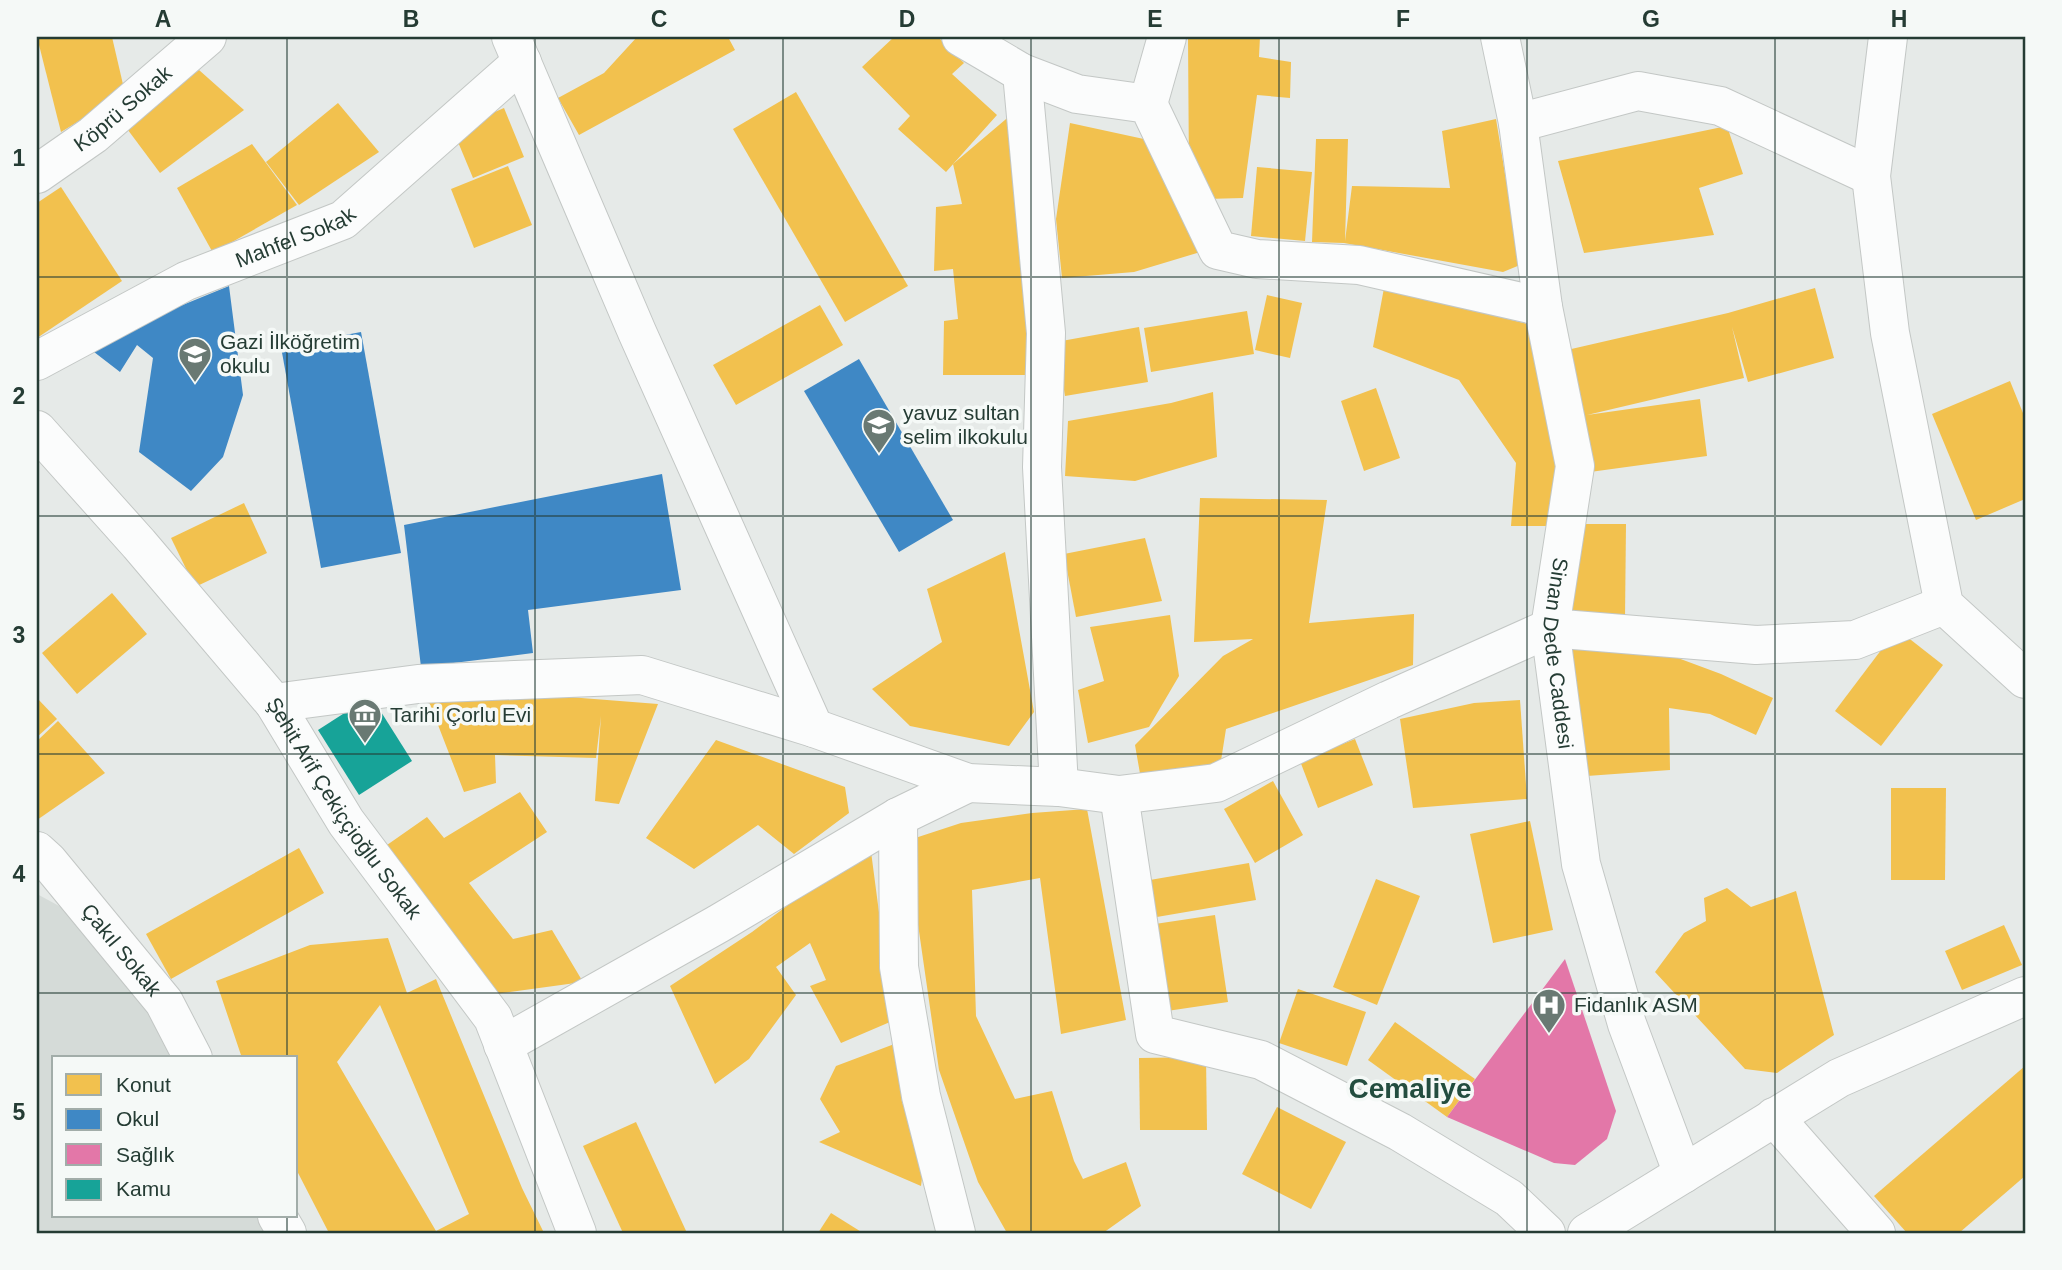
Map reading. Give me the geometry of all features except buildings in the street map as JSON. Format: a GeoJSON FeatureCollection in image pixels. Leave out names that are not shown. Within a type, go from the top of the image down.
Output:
{"type":"FeatureCollection","features":[{"type":"Feature","properties":{"kind":"street","name":"Köprü Sokak"},"geometry":{"type":"LineString","coordinates":[[37,174],[93,135],[207,37]]}},
{"type":"Feature","properties":{"kind":"street"},"geometry":{"type":"LineString","coordinates":[[961,37],[1022,73],[1077,94],[1148,104]]}},
{"type":"Feature","properties":{"kind":"street"},"geometry":{"type":"LineString","coordinates":[[1167,37],[1148,104],[1217,250],[1257,259],[1359,265],[1543,307]]}},
{"type":"Feature","properties":{"kind":"street","name":"Sinan Dede Caddesi"},"geometry":{"type":"LineString","coordinates":[[1500,37],[1518,123],[1543,307],[1575,466],[1550,628],[1581,864],[1627,1024],[1683,1174]]}},
{"type":"Feature","properties":{"kind":"street"},"geometry":{"type":"LineString","coordinates":[[1888,37],[1871,176],[1890,333],[1944,605],[2017,659]]}},
{"type":"Feature","properties":{"kind":"street"},"geometry":{"type":"LineString","coordinates":[[516,50],[637,332],[814,729]]}},
{"type":"Feature","properties":{"kind":"street","name":"Mahfel Sokak"},"geometry":{"type":"LineString","coordinates":[[37,360],[186,281],[343,220],[516,50]]}},
{"type":"Feature","properties":{"kind":"street"},"geometry":{"type":"LineString","coordinates":[[1022,73],[1046,333],[1042,467],[1059,787]]}},
{"type":"Feature","properties":{"kind":"street"},"geometry":{"type":"LineString","coordinates":[[1518,123],[1638,91],[1720,106],[1871,176]]}},
{"type":"Feature","properties":{"kind":"street","name":"Şehit Arif Çekiççioğlu Sokak"},"geometry":{"type":"LineString","coordinates":[[37,430],[139,544],[274,703],[346,822],[493,1018],[577,1233]]}},
{"type":"Feature","properties":{"kind":"street"},"geometry":{"type":"LineString","coordinates":[[274,703],[418,684],[642,675],[814,729],[968,783],[1059,787],[1119,794],[1216,783],[1389,700],[1550,628],[1756,645],[1854,640],[1944,605]]}},
{"type":"Feature","properties":{"kind":"street"},"geometry":{"type":"LineString","coordinates":[[503,1045],[718,924],[898,817],[968,783]]}},
{"type":"Feature","properties":{"kind":"street"},"geometry":{"type":"LineString","coordinates":[[1119,794],[1155,1034],[1261,1060],[1400,1132],[1509,1198],[1546,1233]]}},
{"type":"Feature","properties":{"kind":"street"},"geometry":{"type":"LineString","coordinates":[[898,817],[899,967],[921,1096],[956,1233]]}},
{"type":"Feature","properties":{"kind":"street","name":"Çakıl Sokak"},"geometry":{"type":"LineString","coordinates":[[37,851],[164,1002],[192,1056]]}},
{"type":"Feature","properties":{"kind":"street"},"geometry":{"type":"LineString","coordinates":[[1587,1233],[1839,1078],[2025,996]]}},
{"type":"Feature","properties":{"kind":"street"},"geometry":{"type":"LineString","coordinates":[[1774,1117],[1876,1233]]}},
{"type":"Feature","properties":{"kind":"shaded area"},"geometry":{"type":"Polygon","coordinates":[[[37,894],[72,913],[155,1018],[178,1056],[52,1056],[52,1218],[272,1218],[281,1233],[37,1233],[37,894]]]}},
{"type":"Feature","properties":{"kind":"place","name":"Gazi İlköğretim okulu"},"geometry":{"type":"Point","coordinates":[195,384]}},
{"type":"Feature","properties":{"kind":"place","name":"yavuz sultan selim ilkokulu"},"geometry":{"type":"Point","coordinates":[879,455]}},
{"type":"Feature","properties":{"kind":"place","name":"Tarihi Çorlu Evi"},"geometry":{"type":"Point","coordinates":[365,745]}},
{"type":"Feature","properties":{"kind":"place","name":"Fidanlık ASM"},"geometry":{"type":"Point","coordinates":[1549,1035]}},
{"type":"Feature","properties":{"kind":"district","name":"Cemaliye"},"geometry":{"type":"Point","coordinates":[1410,1088]}}]}
